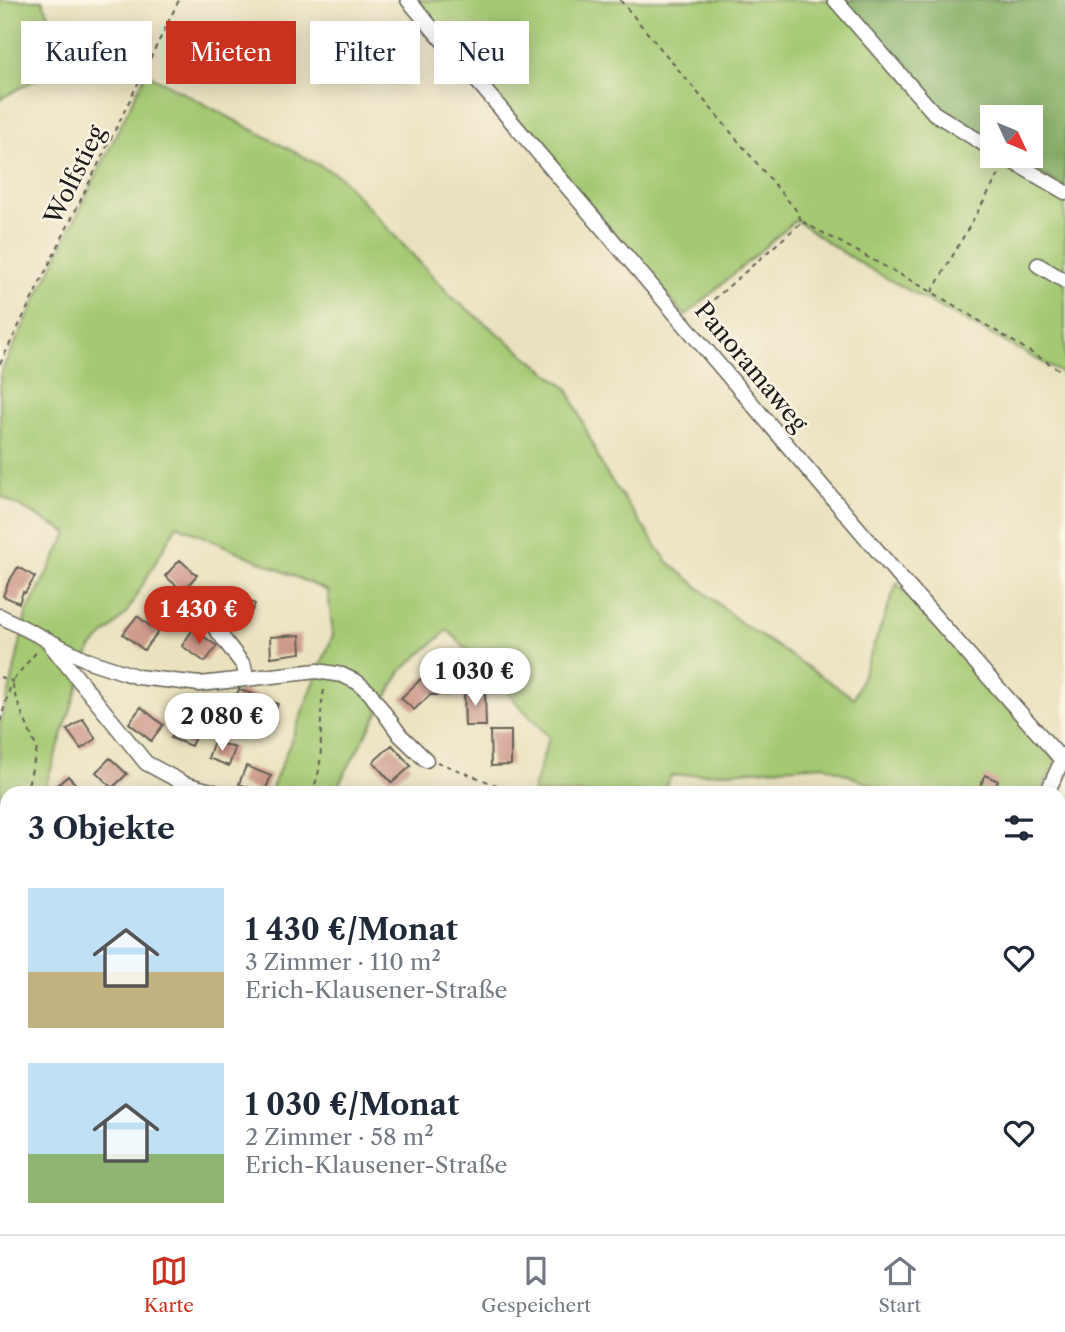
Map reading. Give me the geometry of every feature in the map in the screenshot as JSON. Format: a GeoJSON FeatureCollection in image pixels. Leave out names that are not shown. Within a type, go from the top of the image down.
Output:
{"type":"FeatureCollection","features":[{"type":"Feature","properties":{"kind":"street","name":"Panoramaweg"},"geometry":{"type":"LineString","coordinates":[[408,0],[898,575],[1063,757]]}},
{"type":"Feature","properties":{"kind":"street"},"geometry":{"type":"LineString","coordinates":[[835,0],[934,113],[980,142]]}},
{"type":"Feature","properties":{"kind":"street"},"geometry":{"type":"LineString","coordinates":[[1024,168],[1065,192]]}},
{"type":"Feature","properties":{"kind":"street"},"geometry":{"type":"LineString","coordinates":[[1038,265],[1065,281]]}},
{"type":"Feature","properties":{"kind":"street"},"geometry":{"type":"LineString","coordinates":[[200,608],[244,666],[246,678]]}},
{"type":"Feature","properties":{"kind":"street"},"geometry":{"type":"LineString","coordinates":[[0,616],[89,661],[138,677],[200,684],[317,671],[342,675],[363,687],[400,735],[426,760]]}},
{"type":"Feature","properties":{"kind":"street"},"geometry":{"type":"LineString","coordinates":[[47,640],[138,755],[146,763],[192,786]]}},
{"type":"Feature","properties":{"kind":"street"},"geometry":{"type":"LineString","coordinates":[[1050,786],[1063,757]]}},
{"type":"Feature","properties":{"kind":"path","name":"Wolfstieg"},"geometry":{"type":"LineString","coordinates":[[0,365],[179,0]]}},
{"type":"Feature","properties":{"kind":"path"},"geometry":{"type":"LineString","coordinates":[[620,0],[796,210],[802,222],[932,292],[1065,373]]}},
{"type":"Feature","properties":{"kind":"path"},"geometry":{"type":"LineString","coordinates":[[932,292],[999,168]]}},
{"type":"Feature","properties":{"kind":"path"},"geometry":{"type":"LineString","coordinates":[[685,324],[802,222]]}},
{"type":"Feature","properties":{"kind":"path"},"geometry":{"type":"LineString","coordinates":[[0,722],[12,681],[47,640]]}},
{"type":"Feature","properties":{"kind":"path"},"geometry":{"type":"LineString","coordinates":[[315,786],[320,755],[319,726],[323,692],[330,672]]}},
{"type":"Feature","properties":{"kind":"path"},"geometry":{"type":"LineString","coordinates":[[0,677],[12,681]]}},
{"type":"Feature","properties":{"kind":"path"},"geometry":{"type":"LineString","coordinates":[[12,681],[16,698],[37,749],[28,786]]}},
{"type":"Feature","properties":{"kind":"path"},"geometry":{"type":"LineString","coordinates":[[426,760],[445,763],[500,786]]}},
{"type":"Feature","properties":{"kind":"green space"},"geometry":{"type":"Polygon","coordinates":[[[0,0],[42,0],[52,21],[21,21],[21,84],[27,84],[0,99],[0,0]]]}},
{"type":"Feature","properties":{"kind":"green space"},"geometry":{"type":"Polygon","coordinates":[[[416,0],[837,0],[980,144],[980,168],[1032,168],[1065,187],[1065,375],[858,262],[796,220],[685,316],[488,84],[529,84],[529,21],[434,21],[416,0]]]}},
{"type":"Feature","properties":{"kind":"green space"},"geometry":{"type":"Polygon","coordinates":[[[837,0],[1065,0],[1065,187],[1032,168],[1043,168],[1043,105],[980,105],[980,138],[936,112],[837,0]]]}},
{"type":"Feature","properties":{"kind":"green space"},"geometry":{"type":"Polygon","coordinates":[[[152,76],[338,175],[452,297],[568,389],[604,470],[667,561],[740,622],[854,698],[897,583],[1057,761],[1044,786],[874,786],[824,765],[671,776],[665,786],[534,786],[549,737],[448,630],[401,671],[338,786],[273,786],[333,635],[328,591],[177,525],[126,614],[91,648],[45,786],[0,786],[0,722],[26,614],[68,533],[0,496],[0,374],[141,84],[152,84],[152,76]]]}},
{"type":"Feature","properties":{"kind":"building"},"geometry":{"type":"Polygon","coordinates":[[[180,560],[197,575],[183,591],[165,576],[180,560]]]}},
{"type":"Feature","properties":{"kind":"building"},"geometry":{"type":"Polygon","coordinates":[[[18,567],[35,577],[25,593],[23,592],[19,603],[3,596],[18,567]]]}},
{"type":"Feature","properties":{"kind":"building"},"geometry":{"type":"Polygon","coordinates":[[[230,592],[255,604],[246,623],[221,612],[230,592]]]}},
{"type":"Feature","properties":{"kind":"building"},"geometry":{"type":"Polygon","coordinates":[[[137,616],[158,632],[144,650],[123,634],[137,616]]]}},
{"type":"Feature","properties":{"kind":"building"},"geometry":{"type":"Polygon","coordinates":[[[193,629],[217,646],[205,662],[182,646],[193,629]]]}},
{"type":"Feature","properties":{"kind":"building"},"geometry":{"type":"Polygon","coordinates":[[[300,635],[301,653],[271,657],[270,637],[300,635]]]}},
{"type":"Feature","properties":{"kind":"building"},"geometry":{"type":"Polygon","coordinates":[[[430,661],[450,661],[451,695],[430,695],[414,710],[401,698],[423,677],[430,676],[430,661]]]}},
{"type":"Feature","properties":{"kind":"building"},"geometry":{"type":"Polygon","coordinates":[[[239,689],[278,704],[269,726],[231,710],[239,689]]]}},
{"type":"Feature","properties":{"kind":"building"},"geometry":{"type":"Polygon","coordinates":[[[464,691],[485,691],[486,726],[465,726],[464,691]]]}},
{"type":"Feature","properties":{"kind":"building"},"geometry":{"type":"Polygon","coordinates":[[[141,707],[163,725],[151,741],[129,723],[141,707]]]}},
{"type":"Feature","properties":{"kind":"building"},"geometry":{"type":"Polygon","coordinates":[[[180,717],[200,726],[191,746],[171,738],[180,717]]]}},
{"type":"Feature","properties":{"kind":"building"},"geometry":{"type":"Polygon","coordinates":[[[83,719],[96,739],[81,749],[67,730],[83,719]]]}},
{"type":"Feature","properties":{"kind":"building"},"geometry":{"type":"Polygon","coordinates":[[[490,731],[511,731],[511,765],[491,766],[490,731]]]}},
{"type":"Feature","properties":{"kind":"building"},"geometry":{"type":"Polygon","coordinates":[[[214,741],[235,748],[229,766],[208,758],[214,741]]]}},
{"type":"Feature","properties":{"kind":"building"},"geometry":{"type":"Polygon","coordinates":[[[392,745],[411,766],[392,783],[373,762],[392,745]]]}},
{"type":"Feature","properties":{"kind":"building"},"geometry":{"type":"Polygon","coordinates":[[[110,758],[127,774],[114,786],[110,786],[96,772],[110,758]]]}},
{"type":"Feature","properties":{"kind":"building"},"geometry":{"type":"Polygon","coordinates":[[[246,766],[271,776],[267,786],[239,784],[246,766]]]}},
{"type":"Feature","properties":{"kind":"building"},"geometry":{"type":"Polygon","coordinates":[[[985,775],[998,781],[996,786],[980,786],[985,775]]]}},
{"type":"Feature","properties":{"kind":"building"},"geometry":{"type":"Polygon","coordinates":[[[68,776],[77,786],[56,786],[68,776]]]}}]}
